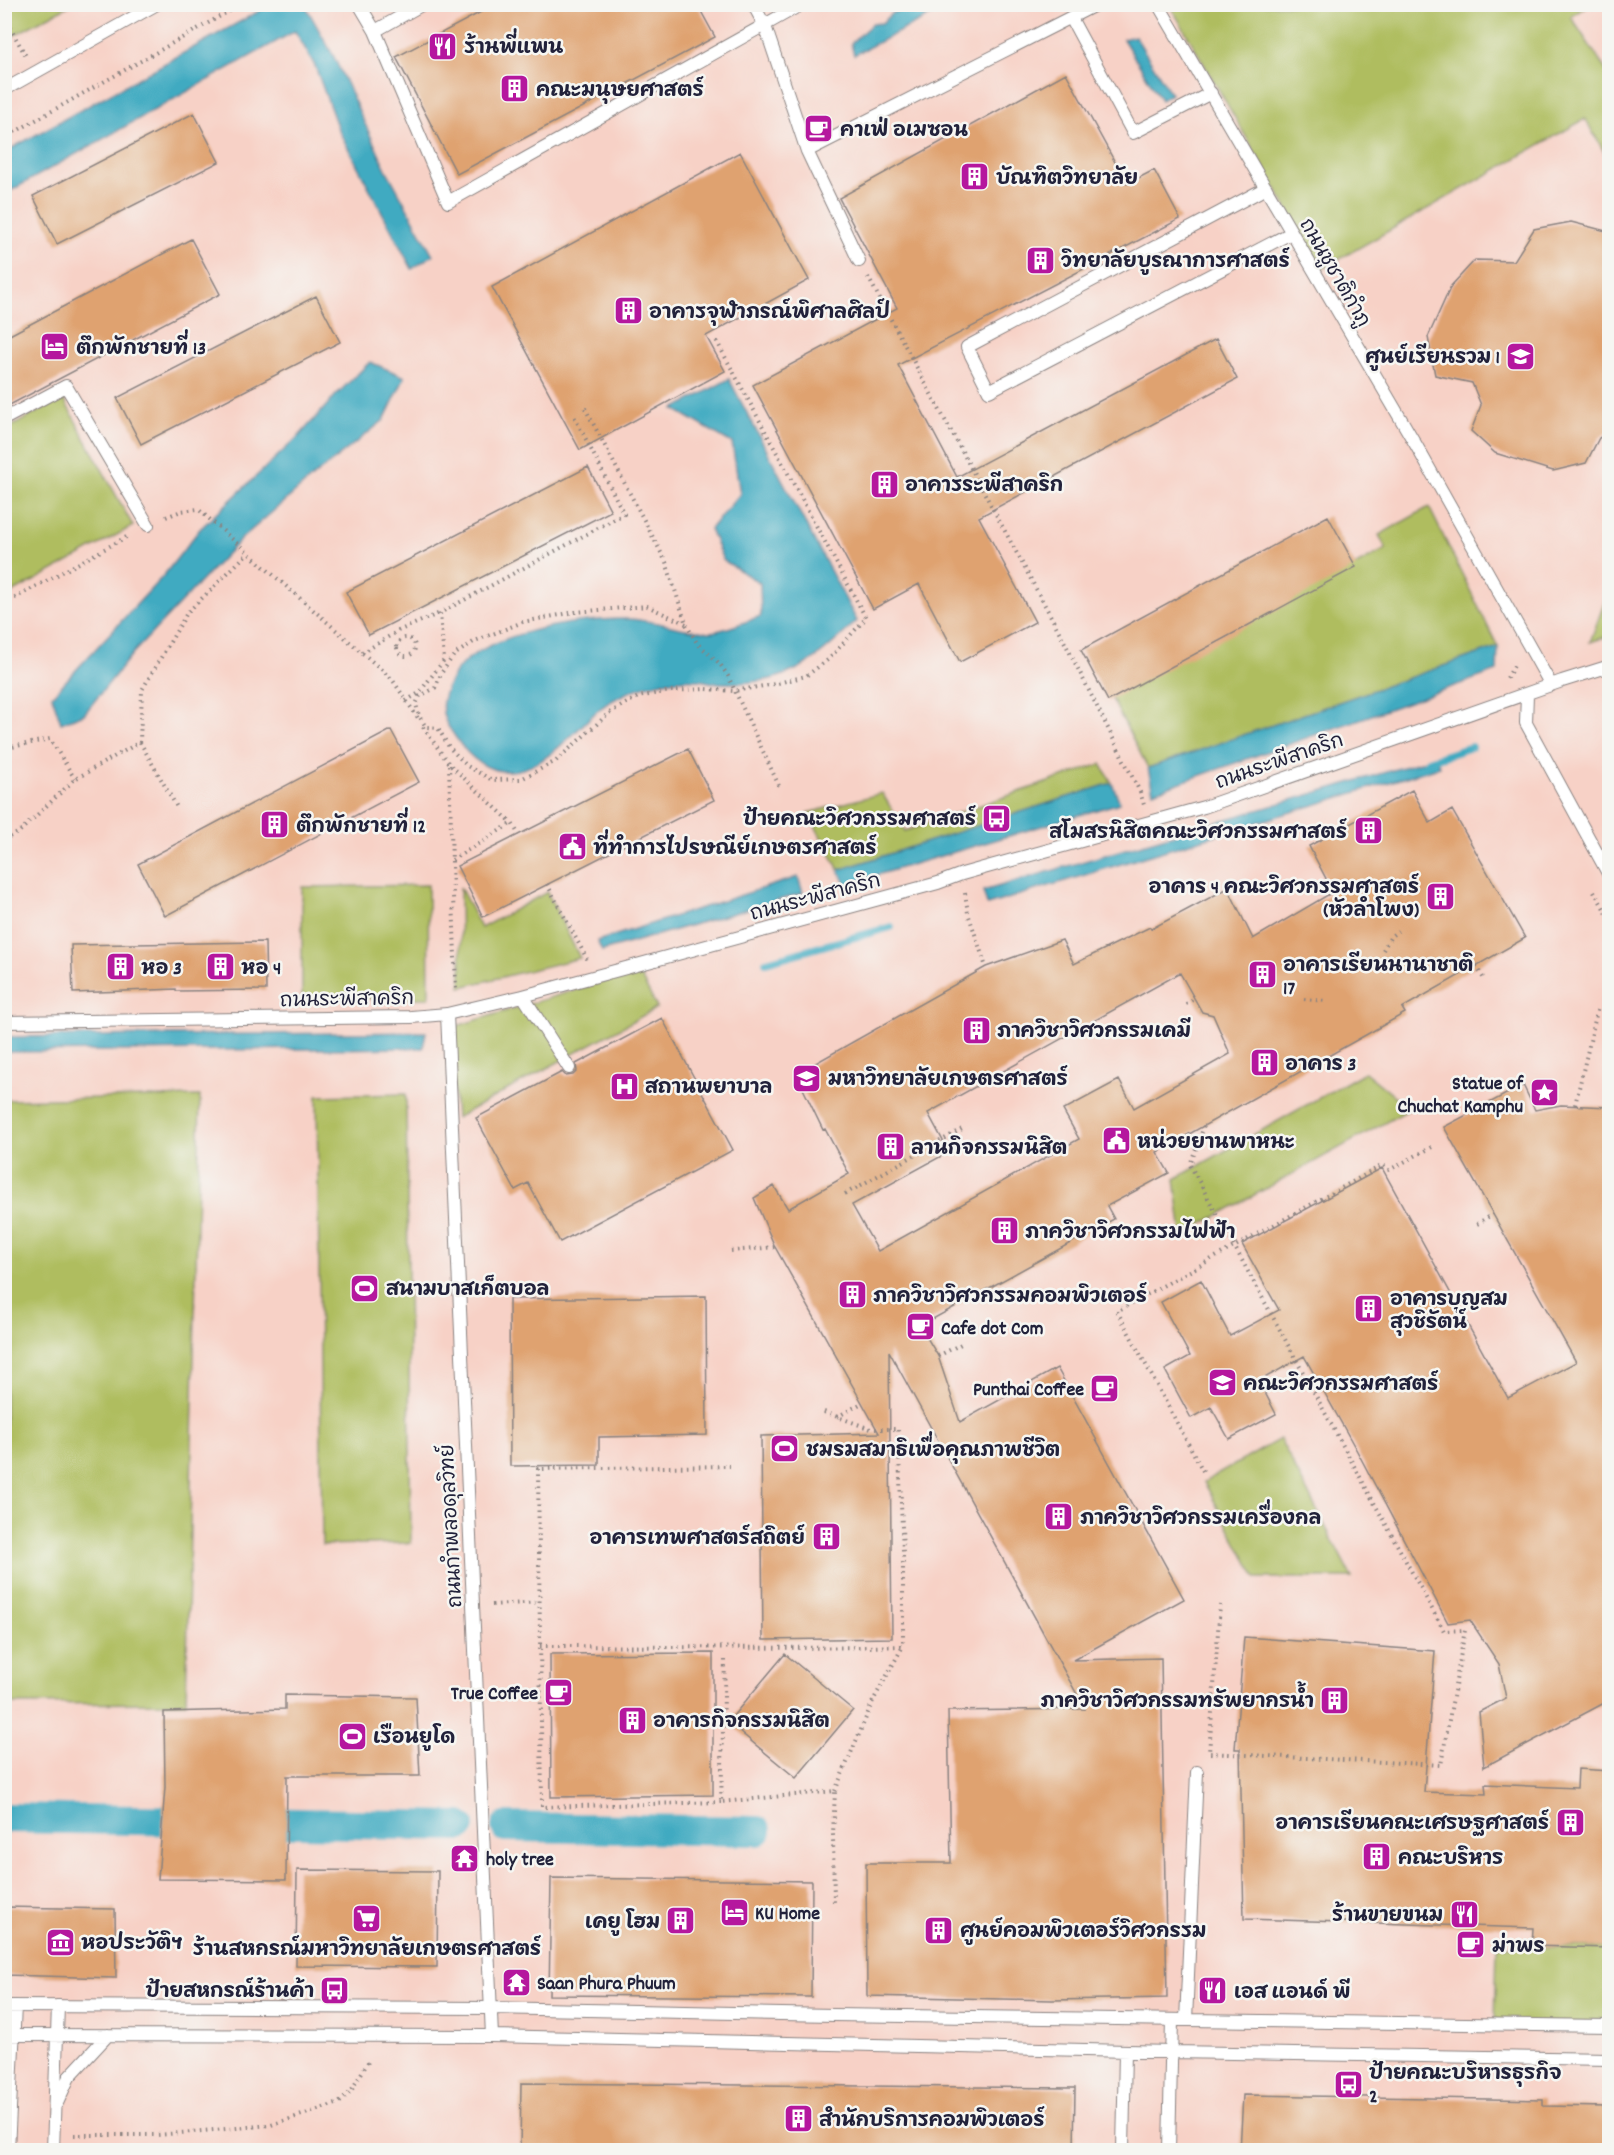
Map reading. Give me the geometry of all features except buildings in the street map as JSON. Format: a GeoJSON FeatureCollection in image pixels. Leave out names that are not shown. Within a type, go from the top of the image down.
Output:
{"type":"FeatureCollection","features":[{"type":"Feature","properties":{"kind":"lane"},"geometry":{"type":"LineString","coordinates":[[4,90],[158,4]]}},
{"type":"Feature","properties":{"kind":"lane"},"geometry":{"type":"LineString","coordinates":[[359,4],[375,31],[447,202],[802,4]]}},
{"type":"Feature","properties":{"kind":"lane"},"geometry":{"type":"LineString","coordinates":[[375,31],[423,4]]}},
{"type":"Feature","properties":{"kind":"lane"},"geometry":{"type":"LineString","coordinates":[[753,4],[765,26],[807,151],[859,261]]}},
{"type":"Feature","properties":{"kind":"lane"},"geometry":{"type":"LineString","coordinates":[[807,151],[1097,4]]}},
{"type":"Feature","properties":{"kind":"lane","name":"ถนนชูชาติกำภู"},"geometry":{"type":"LineString","coordinates":[[1158,4],[1416,445],[1551,685]]}},
{"type":"Feature","properties":{"kind":"lane"},"geometry":{"type":"LineString","coordinates":[[1071,18],[1133,133],[1210,93]]}},
{"type":"Feature","properties":{"kind":"lane"},"geometry":{"type":"LineString","coordinates":[[1266,188],[967,347],[989,392],[1291,233]]}},
{"type":"Feature","properties":{"kind":"lane"},"geometry":{"type":"LineString","coordinates":[[4,419],[66,386],[148,525]]}},
{"type":"Feature","properties":{"kind":"lane","name":"ถนนระพีสาคริก"},"geometry":{"type":"LineString","coordinates":[[4,1022],[411,1017],[447,1014],[524,996],[938,883],[962,874],[1204,807],[1610,666]]}},
{"type":"Feature","properties":{"kind":"lane"},"geometry":{"type":"LineString","coordinates":[[1527,694],[1526,723],[1610,877]]}},
{"type":"Feature","properties":{"kind":"lane"},"geometry":{"type":"LineString","coordinates":[[524,996],[569,1068]]}},
{"type":"Feature","properties":{"kind":"lane","name":"ถนนกำพลอดุลวิทย์"},"geometry":{"type":"LineString","coordinates":[[447,1014],[492,2036]]}},
{"type":"Feature","properties":{"kind":"lane"},"geometry":{"type":"LineString","coordinates":[[1186,2020],[1197,1772]]}},
{"type":"Feature","properties":{"kind":"lane"},"geometry":{"type":"LineString","coordinates":[[8,2151],[10,2006],[491,2008],[1610,2026]]}},
{"type":"Feature","properties":{"kind":"lane"},"geometry":{"type":"LineString","coordinates":[[53,2151],[58,2006]]}},
{"type":"Feature","properties":{"kind":"lane"},"geometry":{"type":"LineString","coordinates":[[1169,2151],[1172,2020]]}},
{"type":"Feature","properties":{"kind":"lane"},"geometry":{"type":"LineString","coordinates":[[9,2036],[492,2036],[1172,2052],[1610,2059]]}},
{"type":"Feature","properties":{"kind":"lane"},"geometry":{"type":"LineString","coordinates":[[54,2110],[69,2077],[108,2036]]}},
{"type":"Feature","properties":{"kind":"lane"},"geometry":{"type":"LineString","coordinates":[[1123,2151],[1125,2051]]}},
{"type":"Feature","properties":{"kind":"lane"},"geometry":{"type":"LineString","coordinates":[[4,2109],[9,2122]]}},
{"type":"Feature","properties":{"kind":"path"},"geometry":{"type":"LineString","coordinates":[[4,138],[242,4]]}},
{"type":"Feature","properties":{"kind":"path"},"geometry":{"type":"LineString","coordinates":[[4,17],[35,73]]}},
{"type":"Feature","properties":{"kind":"path"},"geometry":{"type":"LineString","coordinates":[[859,261],[1062,637],[1140,792]]}},
{"type":"Feature","properties":{"kind":"path"},"geometry":{"type":"LineString","coordinates":[[686,624],[647,606],[575,612],[523,622],[475,641],[454,656],[442,672],[435,688],[420,696],[416,704],[419,716],[426,727],[438,729],[448,747],[467,766],[492,780],[521,779],[556,761],[609,712],[638,697],[706,688],[734,691],[770,685],[806,675],[829,659],[866,618],[715,338]]}},
{"type":"Feature","properties":{"kind":"path"},"geometry":{"type":"LineString","coordinates":[[585,408],[666,562],[686,624],[697,643],[720,664],[780,788]]}},
{"type":"Feature","properties":{"kind":"path"},"geometry":{"type":"LineString","coordinates":[[362,653],[398,631],[440,613],[624,514],[573,414]]}},
{"type":"Feature","properties":{"kind":"path"},"geometry":{"type":"LineString","coordinates":[[4,604],[148,525],[181,511],[198,509],[392,679],[449,764],[512,823],[519,835]]}},
{"type":"Feature","properties":{"kind":"path"},"geometry":{"type":"LineString","coordinates":[[178,808],[140,741],[142,690],[187,613],[248,553]]}},
{"type":"Feature","properties":{"kind":"path"},"geometry":{"type":"LineString","coordinates":[[406,701],[419,693],[444,660],[440,613]]}},
{"type":"Feature","properties":{"kind":"path"},"geometry":{"type":"LineString","coordinates":[[398,631],[402,638]]}},
{"type":"Feature","properties":{"kind":"path"},"geometry":{"type":"LineString","coordinates":[[407,637],[413,640],[416,649],[411,655],[404,656],[398,652],[397,643],[402,638],[407,637]]}},
{"type":"Feature","properties":{"kind":"path"},"geometry":{"type":"LineString","coordinates":[[4,732],[12,747],[50,739],[75,779]]}},
{"type":"Feature","properties":{"kind":"path"},"geometry":{"type":"LineString","coordinates":[[4,839],[18,832],[75,779],[140,741]]}},
{"type":"Feature","properties":{"kind":"path"},"geometry":{"type":"LineString","coordinates":[[449,764],[456,995]]}},
{"type":"Feature","properties":{"kind":"path"},"geometry":{"type":"LineString","coordinates":[[452,860],[512,823]]}},
{"type":"Feature","properties":{"kind":"path"},"geometry":{"type":"LineString","coordinates":[[962,874],[968,913],[986,967]]}},
{"type":"Feature","properties":{"kind":"path"},"geometry":{"type":"LineString","coordinates":[[547,884],[588,963]]}},
{"type":"Feature","properties":{"kind":"path"},"geometry":{"type":"LineString","coordinates":[[1383,950],[1390,936],[1398,931]]}},
{"type":"Feature","properties":{"kind":"path"},"geometry":{"type":"LineString","coordinates":[[1476,966],[1484,979]]}},
{"type":"Feature","properties":{"kind":"path"},"geometry":{"type":"LineString","coordinates":[[1186,1005],[1194,999]]}},
{"type":"Feature","properties":{"kind":"path"},"geometry":{"type":"LineString","coordinates":[[1304,999],[1326,1001]]}},
{"type":"Feature","properties":{"kind":"path"},"geometry":{"type":"LineString","coordinates":[[1575,1105],[1598,1007]]}},
{"type":"Feature","properties":{"kind":"path"},"geometry":{"type":"LineString","coordinates":[[1204,1126],[1190,1165],[1444,1631],[1465,1630],[1441,1765],[1209,1753],[1220,1605]]}},
{"type":"Feature","properties":{"kind":"path"},"geometry":{"type":"LineString","coordinates":[[845,1194],[962,1129]]}},
{"type":"Feature","properties":{"kind":"path"},"geometry":{"type":"LineString","coordinates":[[1203,1471],[1117,1311],[1383,1165],[1389,1170],[1434,1146]]}},
{"type":"Feature","properties":{"kind":"path"},"geometry":{"type":"LineString","coordinates":[[1477,1224],[1493,1214]]}},
{"type":"Feature","properties":{"kind":"path"},"geometry":{"type":"LineString","coordinates":[[731,1251],[775,1247]]}},
{"type":"Feature","properties":{"kind":"path"},"geometry":{"type":"LineString","coordinates":[[938,1356],[961,1344]]}},
{"type":"Feature","properties":{"kind":"path"},"geometry":{"type":"LineString","coordinates":[[837,1417],[862,1403]]}},
{"type":"Feature","properties":{"kind":"path"},"geometry":{"type":"LineString","coordinates":[[824,1412],[871,1430],[898,1429],[903,1552],[903,1647],[873,1701],[835,1791],[833,1809],[834,1906]]}},
{"type":"Feature","properties":{"kind":"path"},"geometry":{"type":"LineString","coordinates":[[730,1466],[538,1469],[542,1808],[721,1802],[835,1791]]}},
{"type":"Feature","properties":{"kind":"path"},"geometry":{"type":"LineString","coordinates":[[473,1606],[540,1602]]}},
{"type":"Feature","properties":{"kind":"path"},"geometry":{"type":"LineString","coordinates":[[540,1646],[733,1646],[818,1649],[903,1647]]}},
{"type":"Feature","properties":{"kind":"path"},"geometry":{"type":"LineString","coordinates":[[721,1802],[725,1660]]}},
{"type":"Feature","properties":{"kind":"path"},"geometry":{"type":"LineString","coordinates":[[74,2134],[157,2135],[271,2125],[339,2103],[351,2091],[368,2061]]}},
{"type":"Feature","properties":{"kind":"shaded area","name":"มหาวิทยาลัยเกษตรศาสตร์"},"geometry":{"type":"Polygon","coordinates":[[[5,5],[1609,5],[1609,2150],[5,2150],[5,5]]]}},
{"type":"Feature","properties":{"kind":"green space"},"geometry":{"type":"Polygon","coordinates":[[[15,4],[70,5],[5,40],[5,10],[15,4]]]}},
{"type":"Feature","properties":{"kind":"green space"},"geometry":{"type":"Polygon","coordinates":[[[1170,5],[1588,5],[1571,17],[1609,75],[1609,160],[1585,119],[1322,269],[1170,5]]]}},
{"type":"Feature","properties":{"kind":"green space"},"geometry":{"type":"Polygon","coordinates":[[[63,398],[133,526],[5,597],[5,430],[63,398]]]}},
{"type":"Feature","properties":{"kind":"green space"},"geometry":{"type":"Polygon","coordinates":[[[1429,507],[1498,647],[1148,768],[1111,697],[1386,549],[1379,535],[1429,507]]]}},
{"type":"Feature","properties":{"kind":"green space"},"geometry":{"type":"Polygon","coordinates":[[[1609,590],[1609,636],[1590,642],[1609,590]]]}},
{"type":"Feature","properties":{"kind":"green space"},"geometry":{"type":"Polygon","coordinates":[[[1101,764],[1112,783],[839,870],[808,813],[882,793],[905,831],[1101,764]]]}},
{"type":"Feature","properties":{"kind":"green space"},"geometry":{"type":"Polygon","coordinates":[[[428,885],[429,998],[302,999],[302,887],[428,885]]]}},
{"type":"Feature","properties":{"kind":"green space"},"geometry":{"type":"Polygon","coordinates":[[[460,887],[481,928],[547,892],[580,958],[461,987],[460,887]]]}},
{"type":"Feature","properties":{"kind":"green space"},"geometry":{"type":"Polygon","coordinates":[[[638,971],[657,1008],[456,1118],[450,1028],[638,971]]]}},
{"type":"Feature","properties":{"kind":"green space"},"geometry":{"type":"Polygon","coordinates":[[[1365,1072],[1410,1109],[1182,1235],[1175,1179],[1365,1072]]]}},
{"type":"Feature","properties":{"kind":"green space"},"geometry":{"type":"Polygon","coordinates":[[[406,1094],[411,1543],[322,1545],[317,1096],[406,1094]]]}},
{"type":"Feature","properties":{"kind":"green space"},"geometry":{"type":"Polygon","coordinates":[[[200,1096],[186,1703],[5,1704],[5,1100],[200,1096]]]}},
{"type":"Feature","properties":{"kind":"green space"},"geometry":{"type":"Polygon","coordinates":[[[1280,1439],[1352,1578],[1256,1578],[1204,1482],[1280,1439]]]}},
{"type":"Feature","properties":{"kind":"green space"},"geometry":{"type":"Polygon","coordinates":[[[1497,1946],[1609,1948],[1609,2026],[1495,2024],[1497,1946]]]}},
{"type":"Feature","properties":{"kind":"water"},"geometry":{"type":"Polygon","coordinates":[[[270,5],[305,5],[333,55],[386,169],[433,255],[412,269],[338,129],[315,66],[295,31],[5,194],[5,152],[270,5]]]}},
{"type":"Feature","properties":{"kind":"water"},"geometry":{"type":"Polygon","coordinates":[[[914,5],[951,5],[854,55],[851,43],[872,24],[882,23],[892,13],[914,5]]]}},
{"type":"Feature","properties":{"kind":"water"},"geometry":{"type":"Polygon","coordinates":[[[1135,36],[1171,94],[1161,100],[1123,39],[1135,36]]]}},
{"type":"Feature","properties":{"kind":"water"},"geometry":{"type":"Polygon","coordinates":[[[370,362],[405,377],[384,420],[315,475],[241,539],[133,653],[84,714],[61,723],[52,696],[164,575],[200,529],[300,435],[370,362]]]}},
{"type":"Feature","properties":{"kind":"water"},"geometry":{"type":"Polygon","coordinates":[[[729,379],[857,621],[810,661],[780,676],[742,683],[679,680],[645,686],[602,707],[562,745],[536,763],[522,769],[508,771],[493,769],[478,762],[452,733],[442,708],[451,679],[463,663],[482,650],[530,631],[583,621],[628,619],[714,632],[761,616],[760,583],[723,560],[710,529],[740,494],[732,443],[674,409],[729,379]]]}},
{"type":"Feature","properties":{"kind":"water"},"geometry":{"type":"Polygon","coordinates":[[[1498,647],[1497,671],[1153,792],[1148,768],[1498,647]]]}},
{"type":"Feature","properties":{"kind":"water"},"geometry":{"type":"Polygon","coordinates":[[[1437,757],[1439,767],[987,905],[983,891],[1437,757]]]}},
{"type":"Feature","properties":{"kind":"water"},"geometry":{"type":"Polygon","coordinates":[[[1112,783],[1120,803],[846,884],[839,870],[1112,783]]]}},
{"type":"Feature","properties":{"kind":"water"},"geometry":{"type":"Polygon","coordinates":[[[798,877],[803,893],[602,951],[597,941],[798,877]]]}},
{"type":"Feature","properties":{"kind":"water"},"geometry":{"type":"Polygon","coordinates":[[[426,1032],[423,1048],[4,1052],[5,1037],[426,1032]]]}},
{"type":"Feature","properties":{"kind":"waterway"},"geometry":{"type":"LineString","coordinates":[[1428,761],[1471,747]]}},
{"type":"Feature","properties":{"kind":"waterway"},"geometry":{"type":"LineString","coordinates":[[766,962],[891,927]]}},
{"type":"Feature","properties":{"kind":"waterway"},"geometry":{"type":"LineString","coordinates":[[4,1818],[202,1821]]}},
{"type":"Feature","properties":{"kind":"waterway"},"geometry":{"type":"LineString","coordinates":[[247,1822],[460,1826]]}},
{"type":"Feature","properties":{"kind":"waterway"},"geometry":{"type":"LineString","coordinates":[[506,1827],[757,1831]]}},
{"type":"Feature","properties":{"kind":"place","name":"ร้านพี่แพน"},"geometry":{"type":"Point","coordinates":[443,46]}},
{"type":"Feature","properties":{"kind":"place","name":"คณะมนุษยศาสตร์"},"geometry":{"type":"Point","coordinates":[515,89]}},
{"type":"Feature","properties":{"kind":"place","name":"คาเฟ่ อเมซอน"},"geometry":{"type":"Point","coordinates":[819,129]}},
{"type":"Feature","properties":{"kind":"place","name":"บัณฑิตวิทยาลัย"},"geometry":{"type":"Point","coordinates":[975,177]}},
{"type":"Feature","properties":{"kind":"place","name":"วิทยาลัยบูรณาการศาสตร์"},"geometry":{"type":"Point","coordinates":[1040,260]}},
{"type":"Feature","properties":{"kind":"place","name":"อาคารจุฬาภรณ์พิศาลศิลป์"},"geometry":{"type":"Point","coordinates":[628,311]}},
{"type":"Feature","properties":{"kind":"place","name":"ตึกพักชายที่ 13"},"geometry":{"type":"Point","coordinates":[55,347]}},
{"type":"Feature","properties":{"kind":"place","name":"ศูนย์เรียนรวม 1"},"geometry":{"type":"Point","coordinates":[1521,356]}},
{"type":"Feature","properties":{"kind":"place","name":"อาคารระพีสาคริก"},"geometry":{"type":"Point","coordinates":[884,484]}},
{"type":"Feature","properties":{"kind":"place","name":"ป้ายคณะวิศวกรรมศาสตร์"},"geometry":{"type":"Point","coordinates":[997,818]}},
{"type":"Feature","properties":{"kind":"place","name":"ตึกพักชายที่ 12"},"geometry":{"type":"Point","coordinates":[275,825]}},
{"type":"Feature","properties":{"kind":"place","name":"สโมสรนิสิตคณะวิศวกรรมศาสตร์"},"geometry":{"type":"Point","coordinates":[1368,831]}},
{"type":"Feature","properties":{"kind":"place","name":"ที่ทำการไปรษณีย์เกษตรศาสตร์"},"geometry":{"type":"Point","coordinates":[572,847]}},
{"type":"Feature","properties":{"kind":"place","name":"อาคาร 4 คณะวิศวกรรมศาสตร์ (หัวลำโพง)"},"geometry":{"type":"Point","coordinates":[1440,897]}},
{"type":"Feature","properties":{"kind":"place","name":"หอ 3"},"geometry":{"type":"Point","coordinates":[120,967]}},
{"type":"Feature","properties":{"kind":"place","name":"หอ 4"},"geometry":{"type":"Point","coordinates":[220,967]}},
{"type":"Feature","properties":{"kind":"place","name":"อาคารเรียนนานาชาติ 17"},"geometry":{"type":"Point","coordinates":[1262,975]}},
{"type":"Feature","properties":{"kind":"place","name":"ภาควิชาวิศวกรรมเคมี"},"geometry":{"type":"Point","coordinates":[976,1030]}},
{"type":"Feature","properties":{"kind":"place","name":"อาคาร 3"},"geometry":{"type":"Point","coordinates":[1264,1063]}},
{"type":"Feature","properties":{"kind":"place","name":"มหาวิทยาลัยเกษตรศาสตร์"},"geometry":{"type":"Point","coordinates":[807,1078]}},
{"type":"Feature","properties":{"kind":"place","name":"สถานพยาบาล"},"geometry":{"type":"Point","coordinates":[624,1086]}},
{"type":"Feature","properties":{"kind":"place","name":"Statue of Chuchat Kamphu"},"geometry":{"type":"Point","coordinates":[1544,1093]}},
{"type":"Feature","properties":{"kind":"place","name":"หน่วยยานพาหนะ"},"geometry":{"type":"Point","coordinates":[1116,1141]}},
{"type":"Feature","properties":{"kind":"place","name":"ลานกิจกรรมนิสิต"},"geometry":{"type":"Point","coordinates":[890,1147]}},
{"type":"Feature","properties":{"kind":"place","name":"ภาควิชาวิศวกรรมไฟฟ้า"},"geometry":{"type":"Point","coordinates":[1004,1231]}},
{"type":"Feature","properties":{"kind":"place","name":"สนามบาสเก็ตบอล"},"geometry":{"type":"Point","coordinates":[365,1288]}},
{"type":"Feature","properties":{"kind":"place","name":"ภาควิชาวิศวกรรมคอมพิวเตอร์"},"geometry":{"type":"Point","coordinates":[852,1295]}},
{"type":"Feature","properties":{"kind":"place","name":"อาคารบุญสม สุวชิรัตน์"},"geometry":{"type":"Point","coordinates":[1369,1309]}},
{"type":"Feature","properties":{"kind":"place","name":"Cafe dot Com"},"geometry":{"type":"Point","coordinates":[920,1327]}},
{"type":"Feature","properties":{"kind":"place","name":"คณะวิศวกรรมศาสตร์"},"geometry":{"type":"Point","coordinates":[1222,1383]}},
{"type":"Feature","properties":{"kind":"place","name":"Punthai Coffee"},"geometry":{"type":"Point","coordinates":[1105,1388]}},
{"type":"Feature","properties":{"kind":"place","name":"ชมรมสมาธิเพื่อคุณภาพชีวิต"},"geometry":{"type":"Point","coordinates":[785,1449]}},
{"type":"Feature","properties":{"kind":"place","name":"ภาควิชาวิศวกรรมเครื่องกล"},"geometry":{"type":"Point","coordinates":[1059,1517]}},
{"type":"Feature","properties":{"kind":"place","name":"อาคารเทพศาสตร์สถิตย์"},"geometry":{"type":"Point","coordinates":[826,1537]}},
{"type":"Feature","properties":{"kind":"place","name":"True Coffee"},"geometry":{"type":"Point","coordinates":[559,1692]}},
{"type":"Feature","properties":{"kind":"place","name":"ภาควิชาวิศวกรรมทรัพยากรน้ำ"},"geometry":{"type":"Point","coordinates":[1335,1700]}},
{"type":"Feature","properties":{"kind":"place","name":"อาคารกิจกรรมนิสิต"},"geometry":{"type":"Point","coordinates":[632,1720]}},
{"type":"Feature","properties":{"kind":"place","name":"เรือนยูโด"},"geometry":{"type":"Point","coordinates":[352,1736]}},
{"type":"Feature","properties":{"kind":"place","name":"อาคารเรียนคณะเศรษฐศาสตร์"},"geometry":{"type":"Point","coordinates":[1570,1822]}},
{"type":"Feature","properties":{"kind":"place","name":"คณะบริหาร"},"geometry":{"type":"Point","coordinates":[1377,1857]}},
{"type":"Feature","properties":{"kind":"place","name":"holy tree"},"geometry":{"type":"Point","coordinates":[465,1858]}},
{"type":"Feature","properties":{"kind":"place","name":"KU Home"},"geometry":{"type":"Point","coordinates":[734,1912]}},
{"type":"Feature","properties":{"kind":"place","name":"ร้านขายขนม"},"geometry":{"type":"Point","coordinates":[1464,1914]}},
{"type":"Feature","properties":{"kind":"place","name":"ร้านสหกรณ์มหาวิทยาลัยเกษตรศาสตร์"},"geometry":{"type":"Point","coordinates":[367,1918]}},
{"type":"Feature","properties":{"kind":"place","name":"เคยู โฮม"},"geometry":{"type":"Point","coordinates":[681,1921]}},
{"type":"Feature","properties":{"kind":"place","name":"ศูนย์คอมพิวเตอร์วิศวกรรม"},"geometry":{"type":"Point","coordinates":[939,1930]}},
{"type":"Feature","properties":{"kind":"place","name":"หอประวัติฯ"},"geometry":{"type":"Point","coordinates":[60,1942]}},
{"type":"Feature","properties":{"kind":"place","name":"ม่าพร"},"geometry":{"type":"Point","coordinates":[1471,1945]}},
{"type":"Feature","properties":{"kind":"place","name":"Saan Phura Phuum"},"geometry":{"type":"Point","coordinates":[516,1982]}},
{"type":"Feature","properties":{"kind":"place","name":"ป้ายสหกรณ์ร้านค้า"},"geometry":{"type":"Point","coordinates":[335,1990]}},
{"type":"Feature","properties":{"kind":"place","name":"เอส แอนด์ พี"},"geometry":{"type":"Point","coordinates":[1213,1991]}},
{"type":"Feature","properties":{"kind":"place","name":"ป้ายคณะบริหารธุรกิจ 2"},"geometry":{"type":"Point","coordinates":[1348,2084]}},
{"type":"Feature","properties":{"kind":"place","name":"สำนักบริการคอมพิวเตอร์"},"geometry":{"type":"Point","coordinates":[798,2119]}}]}
